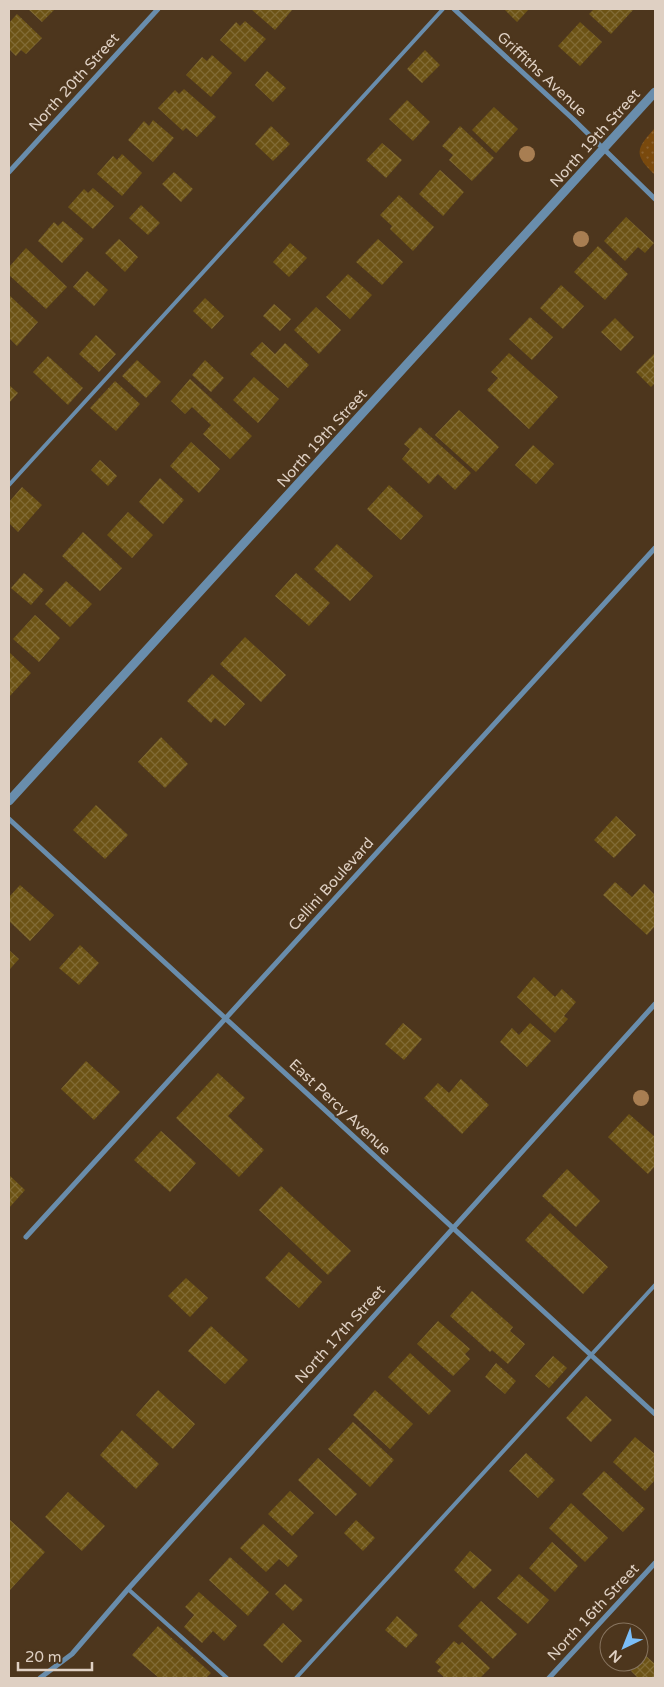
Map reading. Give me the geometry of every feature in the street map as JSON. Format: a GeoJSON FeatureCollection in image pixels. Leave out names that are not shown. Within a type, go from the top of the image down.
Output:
{"type":"FeatureCollection","features":[{"type":"Feature","properties":{"kind":"street","name":"North 20th Street"},"geometry":{"type":"LineString","coordinates":[[9,172],[158,9]]}},
{"type":"Feature","properties":{"kind":"street","name":"Griffiths Avenue"},"geometry":{"type":"LineString","coordinates":[[454,9],[573,119],[655,199]]}},
{"type":"Feature","properties":{"kind":"street","name":"North 19th Street"},"geometry":{"type":"LineString","coordinates":[[9,801],[655,92]]}},
{"type":"Feature","properties":{"kind":"street","name":"Cellini Boulevard"},"geometry":{"type":"LineString","coordinates":[[26,1238],[655,548]]}},
{"type":"Feature","properties":{"kind":"street","name":"East Percy Avenue"},"geometry":{"type":"LineString","coordinates":[[9,819],[655,1414]]}},
{"type":"Feature","properties":{"kind":"street","name":"North 17th Street"},"geometry":{"type":"LineString","coordinates":[[40,1678],[72,1654],[128,1588],[655,1004]]}},
{"type":"Feature","properties":{"kind":"street","name":"North 16th Street"},"geometry":{"type":"LineString","coordinates":[[549,1678],[655,1563]]}},
{"type":"Feature","properties":{"kind":"lane"},"geometry":{"type":"LineString","coordinates":[[9,484],[443,9]]}},
{"type":"Feature","properties":{"kind":"lane"},"geometry":{"type":"LineString","coordinates":[[296,1678],[655,1285]]}},
{"type":"Feature","properties":{"kind":"lane"},"geometry":{"type":"LineString","coordinates":[[128,1588],[227,1678]]}},
{"type":"Feature","properties":{"kind":"shaded area"},"geometry":{"type":"Polygon","coordinates":[[[655,128],[655,175],[643,162],[640,152],[644,141],[655,128]]]}},
{"type":"Feature","properties":{"kind":"building"},"geometry":{"type":"Polygon","coordinates":[[[28,9],[55,9],[42,22],[28,9]]]}},
{"type":"Feature","properties":{"kind":"building"},"geometry":{"type":"Polygon","coordinates":[[[251,9],[293,9],[275,30],[251,9]]]}},
{"type":"Feature","properties":{"kind":"building"},"geometry":{"type":"Polygon","coordinates":[[[504,9],[529,9],[517,22],[504,9]]]}},
{"type":"Feature","properties":{"kind":"building"},"geometry":{"type":"Polygon","coordinates":[[[594,9],[633,10],[611,34],[589,14],[594,9]]]}},
{"type":"Feature","properties":{"kind":"building"},"geometry":{"type":"Polygon","coordinates":[[[17,14],[42,38],[26,54],[21,50],[16,56],[9,49],[9,23],[17,14]]]}},
{"type":"Feature","properties":{"kind":"building"},"geometry":{"type":"Polygon","coordinates":[[[245,21],[266,39],[245,62],[220,40],[236,22],[240,26],[245,21]]]}},
{"type":"Feature","properties":{"kind":"building"},"geometry":{"type":"Polygon","coordinates":[[[580,22],[602,42],[580,66],[558,46],[580,22]]]}},
{"type":"Feature","properties":{"kind":"building"},"geometry":{"type":"Polygon","coordinates":[[[425,50],[440,65],[422,83],[407,69],[425,50]]]}},
{"type":"Feature","properties":{"kind":"building"},"geometry":{"type":"Polygon","coordinates":[[[212,55],[232,73],[211,97],[186,75],[202,57],[207,61],[212,55]]]}},
{"type":"Feature","properties":{"kind":"building"},"geometry":{"type":"Polygon","coordinates":[[[267,71],[286,88],[273,102],[255,85],[267,71]]]}},
{"type":"Feature","properties":{"kind":"building"},"geometry":{"type":"Polygon","coordinates":[[[184,89],[216,117],[197,137],[186,128],[183,131],[158,108],[175,90],[179,94],[184,89]]]}},
{"type":"Feature","properties":{"kind":"building"},"geometry":{"type":"Polygon","coordinates":[[[407,100],[430,122],[413,141],[389,119],[407,100]]]}},
{"type":"Feature","properties":{"kind":"building"},"geometry":{"type":"Polygon","coordinates":[[[494,107],[518,129],[496,153],[472,130],[494,107]]]}},
{"type":"Feature","properties":{"kind":"building"},"geometry":{"type":"Polygon","coordinates":[[[153,120],[174,138],[153,162],[128,140],[144,121],[149,126],[153,120]]]}},
{"type":"Feature","properties":{"kind":"building"},"geometry":{"type":"Polygon","coordinates":[[[271,126],[290,144],[273,161],[255,144],[271,126]]]}},
{"type":"Feature","properties":{"kind":"building"},"geometry":{"type":"Polygon","coordinates":[[[460,126],[494,158],[472,181],[449,160],[453,155],[442,146],[460,126]]]}},
{"type":"Feature","properties":{"kind":"building"},"geometry":{"type":"Polygon","coordinates":[[[382,143],[402,160],[386,178],[366,160],[382,143]]]}},
{"type":"Feature","properties":{"kind":"building"},"geometry":{"type":"Polygon","coordinates":[[[122,154],[142,173],[122,196],[97,174],[113,156],[117,160],[122,154]]]}},
{"type":"Feature","properties":{"kind":"building"},"geometry":{"type":"Polygon","coordinates":[[[440,170],[464,192],[443,216],[419,194],[440,170]]]}},
{"type":"Feature","properties":{"kind":"building"},"geometry":{"type":"Polygon","coordinates":[[[174,172],[193,189],[181,202],[162,184],[174,172]]]}},
{"type":"Feature","properties":{"kind":"building"},"geometry":{"type":"Polygon","coordinates":[[[93,188],[114,206],[93,229],[68,207],[84,189],[88,193],[93,188]]]}},
{"type":"Feature","properties":{"kind":"building"},"geometry":{"type":"Polygon","coordinates":[[[399,195],[434,227],[413,251],[390,229],[392,226],[380,215],[399,195]]]}},
{"type":"Feature","properties":{"kind":"building"},"geometry":{"type":"Polygon","coordinates":[[[141,205],[160,223],[148,235],[129,218],[141,205]]]}},
{"type":"Feature","properties":{"kind":"building"},"geometry":{"type":"Polygon","coordinates":[[[626,217],[654,243],[645,253],[638,247],[625,261],[604,241],[626,217]]]}},
{"type":"Feature","properties":{"kind":"building"},"geometry":{"type":"Polygon","coordinates":[[[63,221],[84,239],[62,263],[38,241],[54,222],[58,226],[63,221]]]}},
{"type":"Feature","properties":{"kind":"building"},"geometry":{"type":"Polygon","coordinates":[[[119,239],[138,257],[125,272],[105,253],[119,239]]]}},
{"type":"Feature","properties":{"kind":"building"},"geometry":{"type":"Polygon","coordinates":[[[378,239],[403,262],[382,285],[356,262],[378,239]]]}},
{"type":"Feature","properties":{"kind":"building"},"geometry":{"type":"Polygon","coordinates":[[[290,243],[307,258],[289,277],[273,262],[290,243]]]}},
{"type":"Feature","properties":{"kind":"building"},"geometry":{"type":"Polygon","coordinates":[[[598,246],[628,274],[605,300],[574,272],[598,246]]]}},
{"type":"Feature","properties":{"kind":"building"},"geometry":{"type":"Polygon","coordinates":[[[26,248],[67,287],[46,309],[9,275],[9,267],[26,248]]]}},
{"type":"Feature","properties":{"kind":"building"},"geometry":{"type":"Polygon","coordinates":[[[87,271],[108,290],[94,306],[73,287],[87,271]]]}},
{"type":"Feature","properties":{"kind":"building"},"geometry":{"type":"Polygon","coordinates":[[[348,274],[372,295],[350,319],[326,297],[348,274]]]}},
{"type":"Feature","properties":{"kind":"building"},"geometry":{"type":"Polygon","coordinates":[[[561,285],[584,306],[563,329],[540,308],[561,285]]]}},
{"type":"Feature","properties":{"kind":"building"},"geometry":{"type":"Polygon","coordinates":[[[9,295],[38,322],[17,346],[9,338],[9,295]]]}},
{"type":"Feature","properties":{"kind":"building"},"geometry":{"type":"Polygon","coordinates":[[[205,298],[224,316],[212,329],[193,311],[205,298]]]}},
{"type":"Feature","properties":{"kind":"building"},"geometry":{"type":"Polygon","coordinates":[[[274,304],[291,319],[280,331],[263,316],[274,304]]]}},
{"type":"Feature","properties":{"kind":"building"},"geometry":{"type":"Polygon","coordinates":[[[316,307],[341,330],[319,354],[294,330],[316,307]]]}},
{"type":"Feature","properties":{"kind":"building"},"geometry":{"type":"Polygon","coordinates":[[[530,317],[553,337],[532,360],[509,339],[530,317]]]}},
{"type":"Feature","properties":{"kind":"building"},"geometry":{"type":"Polygon","coordinates":[[[615,318],[634,337],[621,351],[601,332],[615,318]]]}},
{"type":"Feature","properties":{"kind":"building"},"geometry":{"type":"Polygon","coordinates":[[[96,335],[116,354],[99,372],[79,354],[96,335]]]}},
{"type":"Feature","properties":{"kind":"building"},"geometry":{"type":"Polygon","coordinates":[[[262,342],[275,354],[285,343],[309,365],[288,388],[250,354],[262,342]]]}},
{"type":"Feature","properties":{"kind":"building"},"geometry":{"type":"Polygon","coordinates":[[[509,353],[558,397],[529,429],[487,390],[498,378],[491,372],[509,353]]]}},
{"type":"Feature","properties":{"kind":"building"},"geometry":{"type":"Polygon","coordinates":[[[655,353],[655,383],[651,387],[636,372],[655,353]]]}},
{"type":"Feature","properties":{"kind":"building"},"geometry":{"type":"Polygon","coordinates":[[[48,356],[83,388],[68,405],[33,372],[48,356]]]}},
{"type":"Feature","properties":{"kind":"building"},"geometry":{"type":"Polygon","coordinates":[[[137,360],[161,382],[146,398],[122,376],[137,360]]]}},
{"type":"Feature","properties":{"kind":"building"},"geometry":{"type":"Polygon","coordinates":[[[205,360],[224,378],[211,392],[192,375],[205,360]]]}},
{"type":"Feature","properties":{"kind":"building"},"geometry":{"type":"Polygon","coordinates":[[[254,377],[279,399],[258,423],[233,400],[254,377]]]}},
{"type":"Feature","properties":{"kind":"building"},"geometry":{"type":"Polygon","coordinates":[[[190,379],[252,436],[230,459],[203,434],[211,425],[192,407],[185,414],[171,401],[190,379]]]}},
{"type":"Feature","properties":{"kind":"building"},"geometry":{"type":"Polygon","coordinates":[[[115,381],[140,404],[116,431],[90,408],[115,381]]]}},
{"type":"Feature","properties":{"kind":"building"},"geometry":{"type":"Polygon","coordinates":[[[9,385],[18,393],[9,403],[9,385]]]}},
{"type":"Feature","properties":{"kind":"building"},"geometry":{"type":"Polygon","coordinates":[[[459,410],[499,447],[476,472],[435,435],[459,410]]]}},
{"type":"Feature","properties":{"kind":"building"},"geometry":{"type":"Polygon","coordinates":[[[420,427],[471,473],[455,490],[438,474],[429,484],[402,459],[410,449],[404,444],[420,427]]]}},
{"type":"Feature","properties":{"kind":"building"},"geometry":{"type":"Polygon","coordinates":[[[191,442],[220,469],[199,493],[170,466],[191,442]]]}},
{"type":"Feature","properties":{"kind":"building"},"geometry":{"type":"Polygon","coordinates":[[[533,445],[554,464],[536,484],[515,465],[533,445]]]}},
{"type":"Feature","properties":{"kind":"building"},"geometry":{"type":"Polygon","coordinates":[[[100,460],[117,476],[108,486],[91,470],[100,460]]]}},
{"type":"Feature","properties":{"kind":"building"},"geometry":{"type":"Polygon","coordinates":[[[160,478],[184,500],[163,524],[139,502],[160,478]]]}},
{"type":"Feature","properties":{"kind":"building"},"geometry":{"type":"Polygon","coordinates":[[[389,485],[423,516],[401,540],[367,509],[389,485]]]}},
{"type":"Feature","properties":{"kind":"building"},"geometry":{"type":"Polygon","coordinates":[[[22,487],[42,505],[18,532],[9,523],[9,502],[22,487]]]}},
{"type":"Feature","properties":{"kind":"building"},"geometry":{"type":"Polygon","coordinates":[[[128,512],[153,535],[132,558],[107,535],[128,512]]]}},
{"type":"Feature","properties":{"kind":"building"},"geometry":{"type":"Polygon","coordinates":[[[83,532],[122,568],[100,591],[62,556],[83,532]]]}},
{"type":"Feature","properties":{"kind":"building"},"geometry":{"type":"Polygon","coordinates":[[[337,544],[373,576],[350,601],[314,569],[337,544]]]}},
{"type":"Feature","properties":{"kind":"building"},"geometry":{"type":"Polygon","coordinates":[[[24,573],[44,590],[31,605],[11,588],[24,573]]]}},
{"type":"Feature","properties":{"kind":"building"},"geometry":{"type":"Polygon","coordinates":[[[296,573],[330,603],[309,626],[275,596],[296,573]]]}},
{"type":"Feature","properties":{"kind":"building"},"geometry":{"type":"Polygon","coordinates":[[[66,581],[92,604],[70,627],[45,604],[66,581]]]}},
{"type":"Feature","properties":{"kind":"building"},"geometry":{"type":"Polygon","coordinates":[[[35,615],[60,638],[39,662],[13,639],[35,615]]]}},
{"type":"Feature","properties":{"kind":"building"},"geometry":{"type":"Polygon","coordinates":[[[245,637],[286,675],[261,702],[220,664],[245,637]]]}},
{"type":"Feature","properties":{"kind":"building"},"geometry":{"type":"Polygon","coordinates":[[[9,652],[31,673],[9,697],[9,652]]]}},
{"type":"Feature","properties":{"kind":"building"},"geometry":{"type":"Polygon","coordinates":[[[212,674],[245,704],[225,726],[215,718],[211,723],[187,701],[212,674]]]}},
{"type":"Feature","properties":{"kind":"building"},"geometry":{"type":"Polygon","coordinates":[[[161,737],[188,764],[165,788],[138,762],[161,737]]]}},
{"type":"Feature","properties":{"kind":"building"},"geometry":{"type":"Polygon","coordinates":[[[96,805],[128,835],[105,859],[73,830],[96,805]]]}},
{"type":"Feature","properties":{"kind":"building"},"geometry":{"type":"Polygon","coordinates":[[[616,816],[636,835],[614,858],[594,840],[616,816]]]}},
{"type":"Feature","properties":{"kind":"building"},"geometry":{"type":"Polygon","coordinates":[[[615,882],[632,897],[644,884],[655,895],[655,926],[647,935],[603,895],[615,882]]]}},
{"type":"Feature","properties":{"kind":"building"},"geometry":{"type":"Polygon","coordinates":[[[20,885],[54,915],[30,941],[9,921],[9,897],[20,885]]]}},
{"type":"Feature","properties":{"kind":"building"},"geometry":{"type":"Polygon","coordinates":[[[80,945],[99,963],[79,985],[59,968],[80,945]]]}},
{"type":"Feature","properties":{"kind":"building"},"geometry":{"type":"Polygon","coordinates":[[[9,950],[19,959],[9,970],[9,950]]]}},
{"type":"Feature","properties":{"kind":"building"},"geometry":{"type":"Polygon","coordinates":[[[534,977],[555,997],[562,989],[576,1002],[564,1016],[568,1019],[555,1033],[517,997],[534,977]]]}},
{"type":"Feature","properties":{"kind":"building"},"geometry":{"type":"Polygon","coordinates":[[[403,1023],[422,1039],[404,1060],[385,1044],[403,1023]]]}},
{"type":"Feature","properties":{"kind":"building"},"geometry":{"type":"Polygon","coordinates":[[[530,1023],[551,1041],[527,1067],[500,1042],[512,1028],[519,1035],[530,1023]]]}},
{"type":"Feature","properties":{"kind":"building"},"geometry":{"type":"Polygon","coordinates":[[[86,1061],[120,1092],[94,1120],[61,1089],[86,1061]]]}},
{"type":"Feature","properties":{"kind":"building"},"geometry":{"type":"Polygon","coordinates":[[[218,1073],[245,1098],[228,1116],[264,1150],[239,1177],[176,1118],[218,1073]]]}},
{"type":"Feature","properties":{"kind":"building"},"geometry":{"type":"Polygon","coordinates":[[[461,1079],[489,1105],[462,1134],[424,1098],[438,1083],[449,1093],[461,1079]]]}},
{"type":"Feature","properties":{"kind":"building"},"geometry":{"type":"Polygon","coordinates":[[[629,1114],[655,1137],[655,1166],[648,1174],[608,1137],[629,1114]]]}},
{"type":"Feature","properties":{"kind":"building"},"geometry":{"type":"Polygon","coordinates":[[[161,1131],[196,1163],[170,1192],[134,1160],[161,1131]]]}},
{"type":"Feature","properties":{"kind":"building"},"geometry":{"type":"Polygon","coordinates":[[[567,1169],[600,1201],[576,1227],[542,1196],[567,1169]]]}},
{"type":"Feature","properties":{"kind":"building"},"geometry":{"type":"Polygon","coordinates":[[[9,1175],[25,1190],[9,1208],[9,1175]]]}},
{"type":"Feature","properties":{"kind":"building"},"geometry":{"type":"Polygon","coordinates":[[[281,1186],[351,1251],[328,1275],[259,1210],[281,1186]]]}},
{"type":"Feature","properties":{"kind":"building"},"geometry":{"type":"Polygon","coordinates":[[[550,1213],[608,1267],[583,1294],[525,1240],[550,1213]]]}},
{"type":"Feature","properties":{"kind":"building"},"geometry":{"type":"Polygon","coordinates":[[[289,1252],[322,1282],[299,1308],[265,1278],[289,1252]]]}},
{"type":"Feature","properties":{"kind":"building"},"geometry":{"type":"Polygon","coordinates":[[[186,1278],[208,1298],[190,1317],[168,1296],[186,1278]]]}},
{"type":"Feature","properties":{"kind":"building"},"geometry":{"type":"Polygon","coordinates":[[[472,1291],[513,1327],[510,1331],[525,1344],[508,1364],[492,1350],[490,1352],[450,1316],[472,1291]]]}},
{"type":"Feature","properties":{"kind":"building"},"geometry":{"type":"Polygon","coordinates":[[[438,1321],[470,1349],[465,1354],[470,1359],[453,1376],[417,1344],[438,1321]]]}},
{"type":"Feature","properties":{"kind":"building"},"geometry":{"type":"Polygon","coordinates":[[[211,1326],[248,1360],[225,1384],[188,1351],[211,1326]]]}},
{"type":"Feature","properties":{"kind":"building"},"geometry":{"type":"Polygon","coordinates":[[[410,1353],[451,1391],[429,1415],[388,1377],[410,1353]]]}},
{"type":"Feature","properties":{"kind":"building"},"geometry":{"type":"Polygon","coordinates":[[[553,1356],[567,1368],[549,1388],[535,1376],[553,1356]]]}},
{"type":"Feature","properties":{"kind":"building"},"geometry":{"type":"Polygon","coordinates":[[[496,1363],[516,1381],[505,1394],[485,1377],[496,1363]]]}},
{"type":"Feature","properties":{"kind":"building"},"geometry":{"type":"Polygon","coordinates":[[[158,1390],[195,1424],[173,1449],[136,1415],[158,1390]]]}},
{"type":"Feature","properties":{"kind":"building"},"geometry":{"type":"Polygon","coordinates":[[[375,1390],[413,1424],[390,1449],[353,1415],[375,1390]]]}},
{"type":"Feature","properties":{"kind":"building"},"geometry":{"type":"Polygon","coordinates":[[[586,1396],[612,1420],[591,1442],[566,1418],[586,1396]]]}},
{"type":"Feature","properties":{"kind":"building"},"geometry":{"type":"Polygon","coordinates":[[[353,1422],[394,1460],[370,1487],[328,1449],[353,1422]]]}},
{"type":"Feature","properties":{"kind":"building"},"geometry":{"type":"Polygon","coordinates":[[[122,1430],[159,1464],[136,1489],[100,1455],[122,1430]]]}},
{"type":"Feature","properties":{"kind":"building"},"geometry":{"type":"Polygon","coordinates":[[[635,1437],[655,1454],[655,1480],[645,1491],[613,1462],[635,1437]]]}},
{"type":"Feature","properties":{"kind":"building"},"geometry":{"type":"Polygon","coordinates":[[[526,1453],[555,1480],[538,1498],[509,1471],[526,1453]]]}},
{"type":"Feature","properties":{"kind":"building"},"geometry":{"type":"Polygon","coordinates":[[[318,1458],[357,1494],[336,1516],[298,1480],[318,1458]]]}},
{"type":"Feature","properties":{"kind":"building"},"geometry":{"type":"Polygon","coordinates":[[[604,1471],[645,1509],[623,1532],[582,1494],[604,1471]]]}},
{"type":"Feature","properties":{"kind":"building"},"geometry":{"type":"Polygon","coordinates":[[[290,1491],[314,1513],[292,1536],[268,1514],[290,1491]]]}},
{"type":"Feature","properties":{"kind":"building"},"geometry":{"type":"Polygon","coordinates":[[[68,1492],[105,1526],[82,1551],[45,1517],[68,1492]]]}},
{"type":"Feature","properties":{"kind":"building"},"geometry":{"type":"Polygon","coordinates":[[[571,1503],[608,1538],[585,1562],[549,1528],[571,1503]]]}},
{"type":"Feature","properties":{"kind":"building"},"geometry":{"type":"Polygon","coordinates":[[[9,1519],[45,1552],[9,1591],[9,1519]]]}},
{"type":"Feature","properties":{"kind":"building"},"geometry":{"type":"Polygon","coordinates":[[[356,1520],[375,1538],[363,1551],[344,1533],[356,1520]]]}},
{"type":"Feature","properties":{"kind":"building"},"geometry":{"type":"Polygon","coordinates":[[[263,1524],[298,1556],[288,1567],[279,1559],[266,1572],[240,1548],[263,1524]]]}},
{"type":"Feature","properties":{"kind":"building"},"geometry":{"type":"Polygon","coordinates":[[[552,1542],[578,1566],[555,1592],[529,1568],[552,1542]]]}},
{"type":"Feature","properties":{"kind":"building"},"geometry":{"type":"Polygon","coordinates":[[[470,1551],[492,1570],[474,1589],[454,1570],[470,1551]]]}},
{"type":"Feature","properties":{"kind":"building"},"geometry":{"type":"Polygon","coordinates":[[[230,1557],[269,1592],[248,1616],[209,1580],[230,1557]]]}},
{"type":"Feature","properties":{"kind":"building"},"geometry":{"type":"Polygon","coordinates":[[[519,1574],[549,1600],[528,1624],[497,1598],[519,1574]]]}},
{"type":"Feature","properties":{"kind":"building"},"geometry":{"type":"Polygon","coordinates":[[[285,1584],[303,1600],[293,1611],[275,1594],[285,1584]]]}},
{"type":"Feature","properties":{"kind":"building"},"geometry":{"type":"Polygon","coordinates":[[[199,1592],[237,1626],[224,1641],[213,1631],[202,1643],[184,1627],[194,1615],[185,1607],[199,1592]]]}},
{"type":"Feature","properties":{"kind":"building"},"geometry":{"type":"Polygon","coordinates":[[[481,1601],[517,1634],[493,1659],[458,1626],[481,1601]]]}},
{"type":"Feature","properties":{"kind":"building"},"geometry":{"type":"Polygon","coordinates":[[[397,1616],[418,1635],[406,1648],[385,1630],[397,1616]]]}},
{"type":"Feature","properties":{"kind":"building"},"geometry":{"type":"Polygon","coordinates":[[[283,1623],[302,1641],[282,1663],[263,1645],[283,1623]]]}},
{"type":"Feature","properties":{"kind":"building"},"geometry":{"type":"Polygon","coordinates":[[[158,1626],[211,1673],[206,1678],[159,1678],[132,1655],[158,1626]]]}},
{"type":"Feature","properties":{"kind":"building"},"geometry":{"type":"Polygon","coordinates":[[[454,1641],[459,1645],[462,1642],[490,1668],[480,1678],[445,1678],[437,1671],[441,1667],[435,1662],[454,1641]]]}},
{"type":"Feature","properties":{"kind":"building"},"geometry":{"type":"Polygon","coordinates":[[[649,1659],[655,1664],[655,1678],[638,1678],[632,1672],[649,1672],[649,1659]]]}}]}
